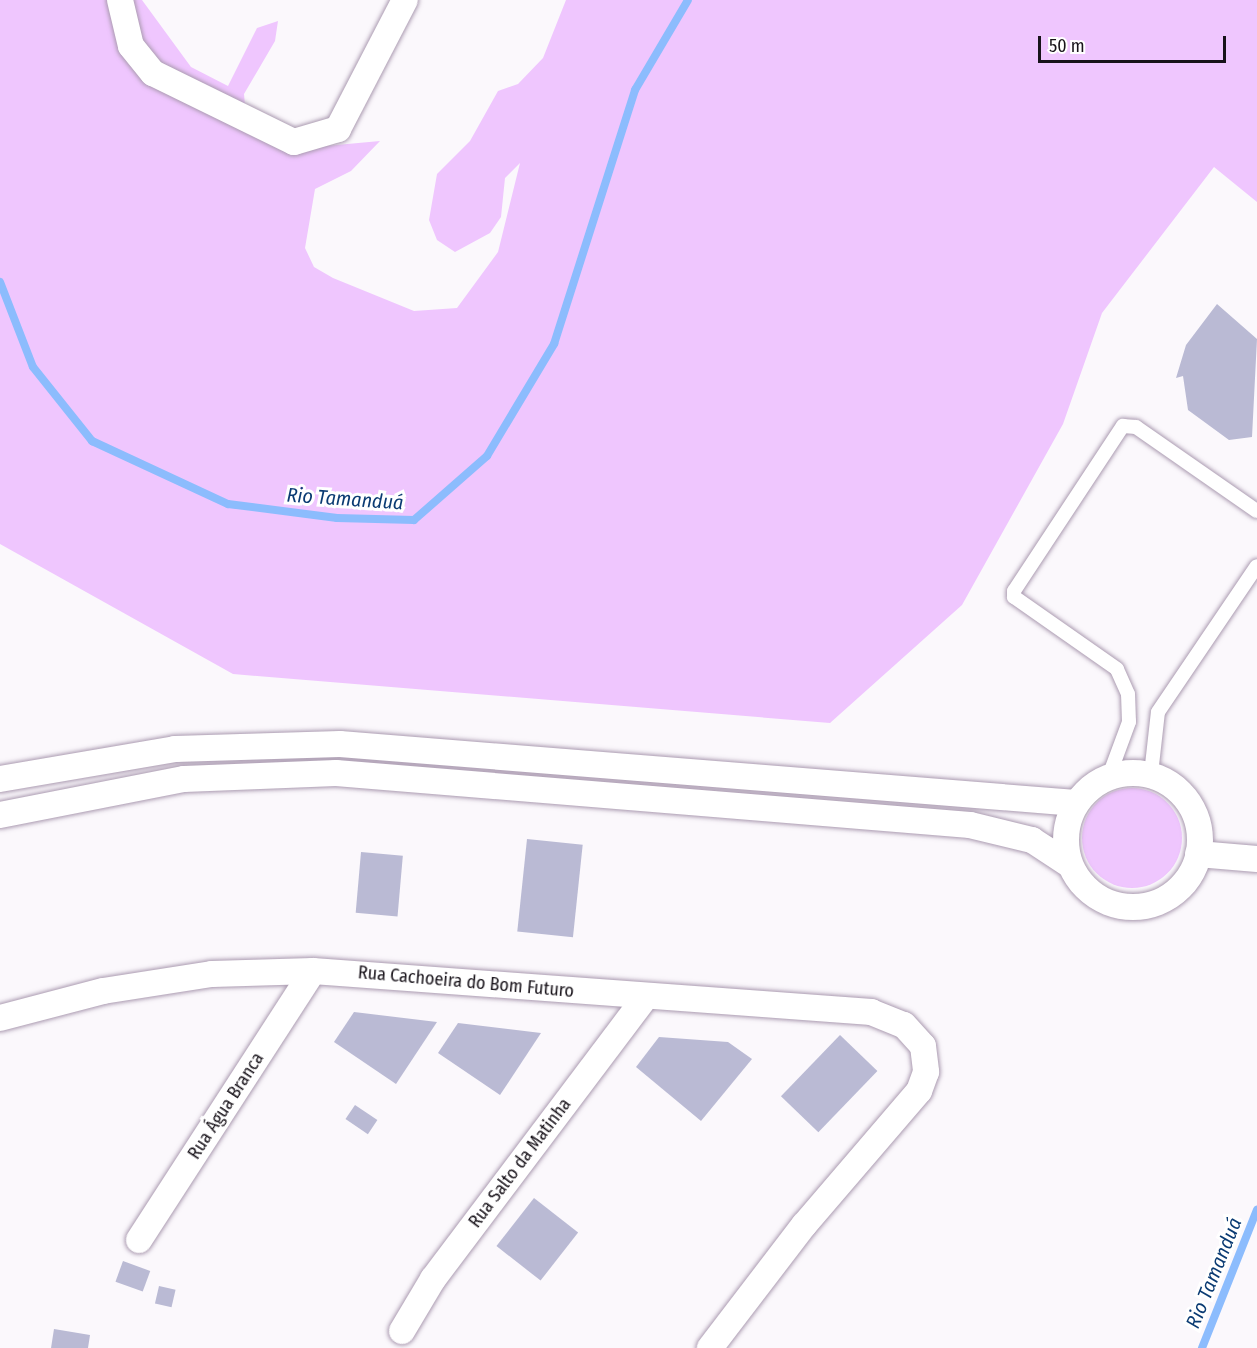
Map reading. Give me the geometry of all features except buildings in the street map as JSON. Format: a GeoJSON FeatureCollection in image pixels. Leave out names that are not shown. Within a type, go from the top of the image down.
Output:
{"type":"FeatureCollection","features":[{"type":"Feature","properties":{"kind":"street"},"geometry":{"type":"LineString","coordinates":[[120,0],[131,46],[153,73],[294,142],[338,129],[405,0]]}},
{"type":"Feature","properties":{"kind":"street"},"geometry":{"type":"LineString","coordinates":[[0,779],[175,749],[340,744],[1076,803]]}},
{"type":"Feature","properties":{"kind":"street"},"geometry":{"type":"LineString","coordinates":[[0,814],[184,779],[336,774],[970,825],[1032,840],[1070,865],[1098,898],[1142,907],[1183,886],[1198,854],[1198,821],[1188,800],[1152,774],[1109,776],[1076,803],[1068,823],[1070,865]]}},
{"type":"Feature","properties":{"kind":"street"},"geometry":{"type":"LineString","coordinates":[[1198,854],[1257,859]]}},
{"type":"Feature","properties":{"kind":"street","name":"Rua Cachoeira do Bom Futuro"},"geometry":{"type":"LineString","coordinates":[[0,1018],[103,991],[212,974],[313,971],[645,998],[872,1012],[904,1024],[923,1046],[926,1072],[919,1091],[804,1225],[710,1348]]}},
{"type":"Feature","properties":{"kind":"street","name":"Rua Água Branca"},"geometry":{"type":"LineString","coordinates":[[139,1240],[313,971]]}},
{"type":"Feature","properties":{"kind":"street","name":"Rua Salto da Matinha"},"geometry":{"type":"LineString","coordinates":[[402,1331],[433,1279],[645,998]]}},
{"type":"Feature","properties":{"kind":"lane"},"geometry":{"type":"LineString","coordinates":[[1109,776],[1130,722],[1128,694],[1117,669],[1014,597],[1014,591],[1123,426],[1136,426],[1257,511]]}},
{"type":"Feature","properties":{"kind":"lane"},"geometry":{"type":"LineString","coordinates":[[1152,774],[1158,712],[1257,566]]}},
{"type":"Feature","properties":{"kind":"shaded area"},"geometry":{"type":"Polygon","coordinates":[[[0,0],[142,0],[191,67],[228,86],[257,28],[278,21],[275,41],[244,94],[246,117],[257,133],[273,146],[293,149],[380,141],[351,171],[315,189],[305,248],[314,267],[333,278],[414,311],[457,308],[498,252],[520,163],[505,178],[501,217],[490,233],[455,252],[437,240],[429,220],[437,174],[470,141],[498,91],[518,84],[543,58],[566,0],[1257,0],[1257,202],[1214,167],[1102,313],[1063,424],[962,605],[830,723],[233,674],[0,544],[0,0]]]}},
{"type":"Feature","properties":{"kind":"shaded area"},"geometry":{"type":"Polygon","coordinates":[[[1132,788],[1160,796],[1174,810],[1182,838],[1174,866],[1160,880],[1132,888],[1104,880],[1090,866],[1082,838],[1090,810],[1104,796],[1132,788]]]}},
{"type":"Feature","properties":{"kind":"waterway","name":"Rio Tamanduá"},"geometry":{"type":"LineString","coordinates":[[0,282],[33,367],[92,441],[228,504],[337,518],[414,520],[487,456],[554,344],[635,90],[688,0]]}},
{"type":"Feature","properties":{"kind":"waterway","name":"Rio Tamanduá"},"geometry":{"type":"LineString","coordinates":[[1202,1348],[1257,1210]]}}]}
